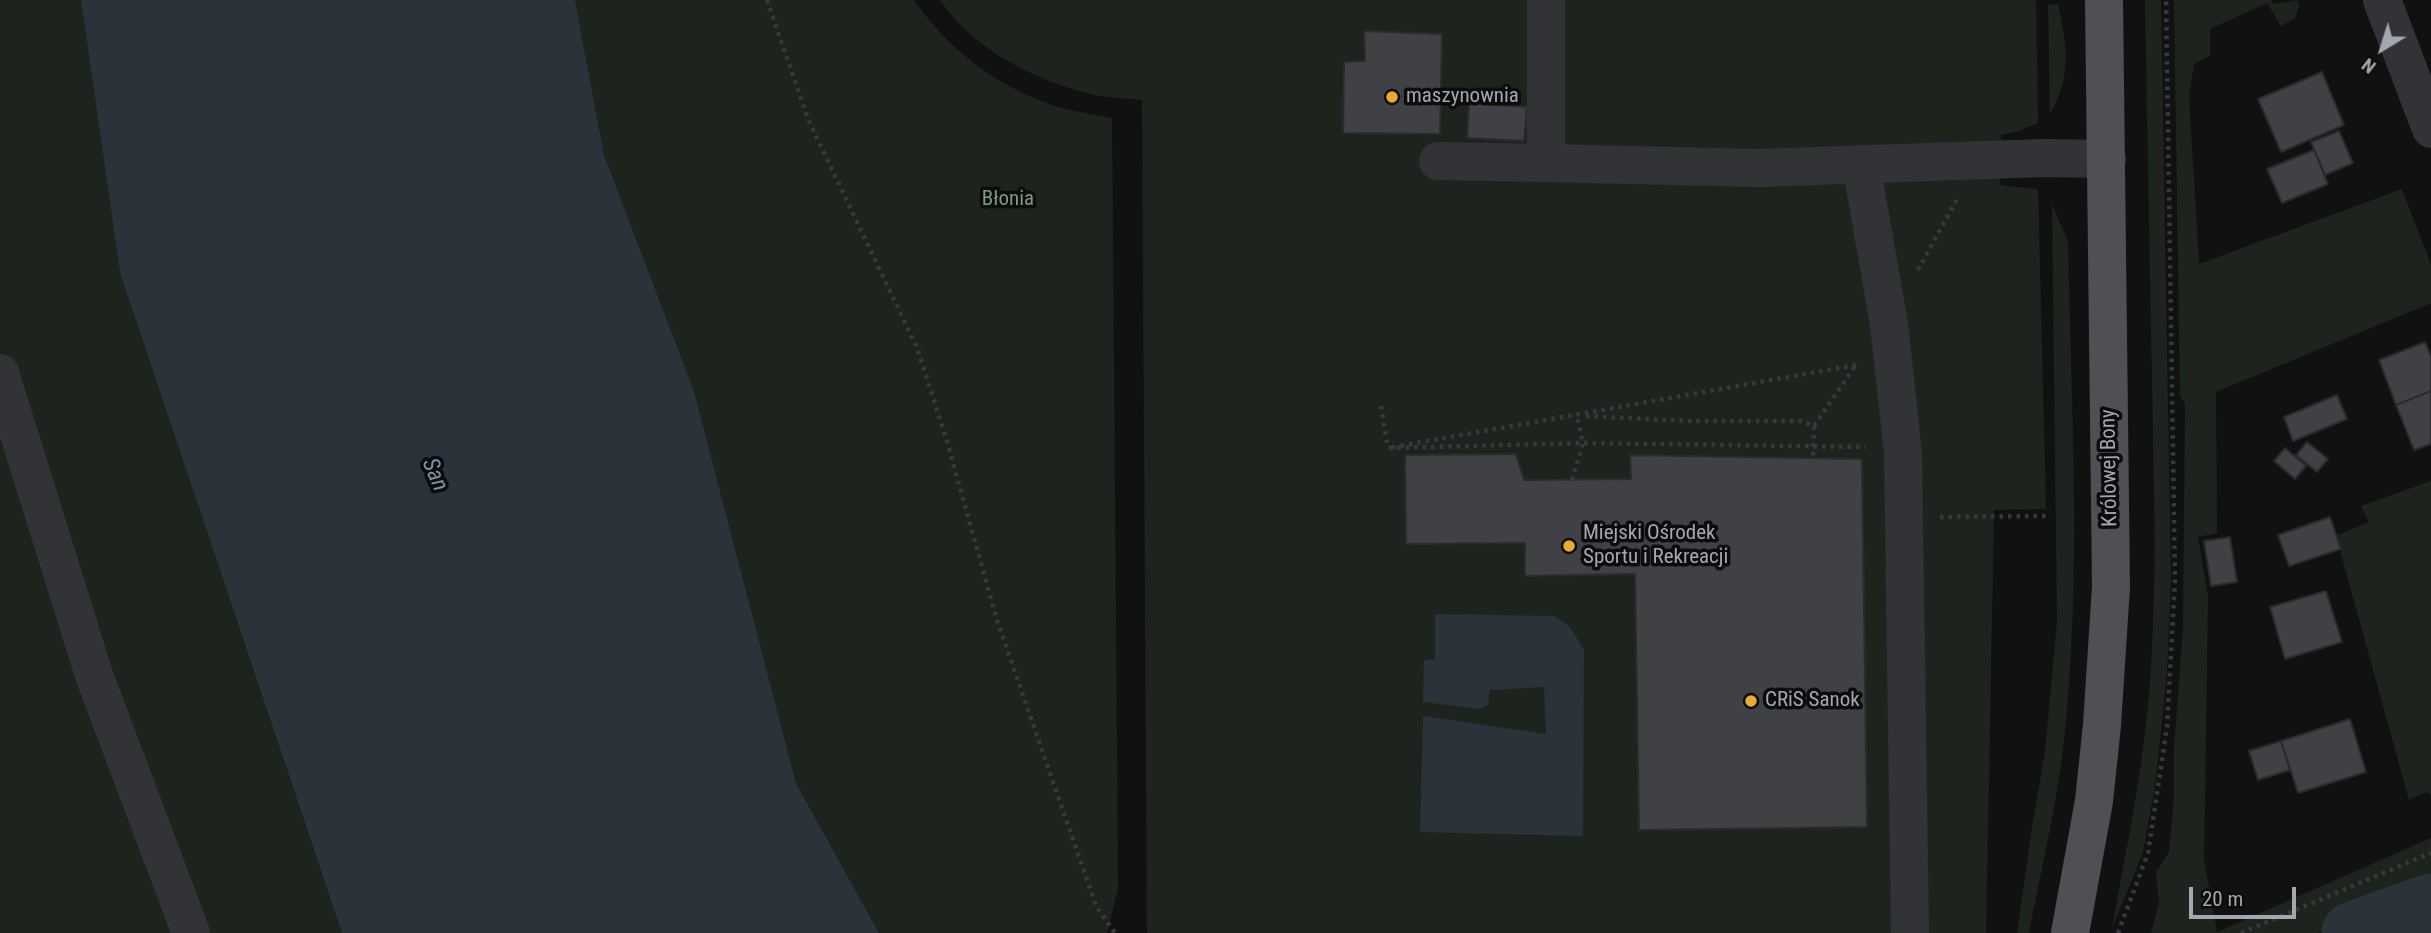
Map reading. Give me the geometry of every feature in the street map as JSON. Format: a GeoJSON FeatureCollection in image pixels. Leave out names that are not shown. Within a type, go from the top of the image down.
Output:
{"type":"FeatureCollection","features":[{"type":"Feature","properties":{"kind":"main road","name":"Królowej Bony"},"geometry":{"type":"LineString","coordinates":[[2070,933],[2094,802],[2112,587],[2105,0]]}},
{"type":"Feature","properties":{"kind":"street"},"geometry":{"type":"LineString","coordinates":[[1546,0],[1546,163]]}},
{"type":"Feature","properties":{"kind":"street"},"geometry":{"type":"LineString","coordinates":[[2382,0],[2431,129]]}},
{"type":"Feature","properties":{"kind":"street"},"geometry":{"type":"LineString","coordinates":[[1438,161],[1759,168],[2043,158],[2107,159]]}},
{"type":"Feature","properties":{"kind":"street"},"geometry":{"type":"LineString","coordinates":[[1861,164],[1889,324],[1903,453],[1910,933]]}},
{"type":"Feature","properties":{"kind":"street"},"geometry":{"type":"LineString","coordinates":[[0,373],[94,675],[191,933]]}},
{"type":"Feature","properties":{"kind":"path"},"geometry":{"type":"LineString","coordinates":[[767,0],[808,119],[916,348],[947,441],[1002,633],[1096,906],[1115,933]]}},
{"type":"Feature","properties":{"kind":"path"},"geometry":{"type":"LineString","coordinates":[[2118,933],[2148,853],[2167,727],[2175,580],[2166,0]]}},
{"type":"Feature","properties":{"kind":"path"},"geometry":{"type":"LineString","coordinates":[[1915,276],[1961,191],[1966,161]]}},
{"type":"Feature","properties":{"kind":"path"},"geometry":{"type":"LineString","coordinates":[[1388,448],[1867,363],[1889,324]]}},
{"type":"Feature","properties":{"kind":"path"},"geometry":{"type":"LineString","coordinates":[[1813,459],[1814,426],[1856,365]]}},
{"type":"Feature","properties":{"kind":"path"},"geometry":{"type":"LineString","coordinates":[[1381,405],[1388,448]]}},
{"type":"Feature","properties":{"kind":"path"},"geometry":{"type":"LineString","coordinates":[[1577,416],[1689,421],[1801,421],[1814,426]]}},
{"type":"Feature","properties":{"kind":"path"},"geometry":{"type":"LineString","coordinates":[[1572,480],[1583,443],[1577,416]]}},
{"type":"Feature","properties":{"kind":"path"},"geometry":{"type":"LineString","coordinates":[[1388,448],[1583,443],[1871,447]]}},
{"type":"Feature","properties":{"kind":"path"},"geometry":{"type":"LineString","coordinates":[[2241,933],[2431,853]]}},
{"type":"Feature","properties":{"kind":"green space"},"geometry":{"type":"Polygon","coordinates":[[[0,0],[81,0],[120,273],[342,933],[0,933],[0,0]]]}},
{"type":"Feature","properties":{"kind":"green space","name":"Błonia"},"geometry":{"type":"Polygon","coordinates":[[[575,0],[914,0],[940,33],[955,47],[1006,84],[1052,105],[1112,118],[1118,888],[1107,933],[879,933],[796,783],[694,391],[604,155],[575,0]]]}},
{"type":"Feature","properties":{"kind":"green space","name":"Miejski Ośrodek Sportu i Rekreacji"},"geometry":{"type":"Polygon","coordinates":[[[940,0],[2036,0],[2038,123],[2001,135],[2000,185],[2038,189],[2046,509],[1994,510],[1986,933],[1147,933],[1142,100],[1094,95],[1029,72],[989,49],[970,34],[940,0]]]}},
{"type":"Feature","properties":{"kind":"green space"},"geometry":{"type":"Polygon","coordinates":[[[2145,0],[2161,0],[2171,580],[2167,672],[2156,779],[2143,853],[2112,928],[2142,754],[2149,696],[2153,621],[2155,546],[2145,0]]]}},
{"type":"Feature","properties":{"kind":"green space"},"geometry":{"type":"Polygon","coordinates":[[[2174,0],[2271,0],[2273,4],[2297,0],[2299,6],[2295,18],[2281,26],[2267,3],[2210,29],[2210,56],[2194,64],[2189,96],[2199,264],[2402,189],[2431,265],[2431,303],[2216,392],[2217,533],[2198,537],[2208,596],[2204,859],[2217,932],[2431,838],[2431,886],[2318,933],[2151,933],[2159,903],[2156,872],[2169,852],[2183,628],[2185,404],[2180,396],[2174,0]]]}},
{"type":"Feature","properties":{"kind":"green space"},"geometry":{"type":"Polygon","coordinates":[[[2058,4],[2066,60],[2062,86],[2050,114],[2048,5],[2058,4]]]}},
{"type":"Feature","properties":{"kind":"green space"},"geometry":{"type":"Polygon","coordinates":[[[2052,204],[2068,242],[2074,491],[2073,615],[2064,740],[2057,789],[2029,933],[2017,933],[2045,752],[2057,621],[2052,204]]]}},
{"type":"Feature","properties":{"kind":"green space"},"geometry":{"type":"Polygon","coordinates":[[[2431,481],[2431,795],[2427,792],[2409,800],[2336,536],[2369,522],[2361,506],[2431,481]]]}},
{"type":"Feature","properties":{"kind":"water","name":"San"},"geometry":{"type":"Polygon","coordinates":[[[81,0],[575,0],[604,155],[694,391],[796,783],[879,933],[342,933],[120,273],[81,0]]]}},
{"type":"Feature","properties":{"kind":"water"},"geometry":{"type":"Polygon","coordinates":[[[1435,614],[1554,616],[1570,627],[1584,650],[1583,836],[1420,832],[1423,716],[1546,734],[1544,687],[1490,690],[1488,705],[1480,709],[1423,702],[1424,660],[1435,659],[1435,614]]]}},
{"type":"Feature","properties":{"kind":"building","name":"maszynownia"},"geometry":{"type":"Polygon","coordinates":[[[1364,31],[1442,34],[1440,134],[1343,133],[1344,62],[1365,61],[1364,31]]]}},
{"type":"Feature","properties":{"kind":"building"},"geometry":{"type":"Polygon","coordinates":[[[2322,72],[2344,125],[2281,152],[2258,99],[2322,72]]]}},
{"type":"Feature","properties":{"kind":"building"},"geometry":{"type":"Polygon","coordinates":[[[1469,103],[1527,107],[1524,141],[1467,138],[1469,103]]]}},
{"type":"Feature","properties":{"kind":"building"},"geometry":{"type":"Polygon","coordinates":[[[2339,131],[2353,163],[2325,175],[2311,142],[2339,131]]]}},
{"type":"Feature","properties":{"kind":"building"},"geometry":{"type":"Polygon","coordinates":[[[2314,150],[2328,184],[2282,203],[2267,169],[2314,150]]]}},
{"type":"Feature","properties":{"kind":"building"},"geometry":{"type":"Polygon","coordinates":[[[2425,342],[2431,356],[2431,391],[2396,405],[2379,360],[2425,342]]]}},
{"type":"Feature","properties":{"kind":"building"},"geometry":{"type":"Polygon","coordinates":[[[2431,391],[2431,444],[2414,450],[2396,405],[2431,391]]]}},
{"type":"Feature","properties":{"kind":"building"},"geometry":{"type":"Polygon","coordinates":[[[2337,395],[2347,419],[2293,441],[2284,417],[2337,395]]]}},
{"type":"Feature","properties":{"kind":"building"},"geometry":{"type":"Polygon","coordinates":[[[2307,442],[2328,459],[2317,472],[2296,455],[2307,442]]]}},
{"type":"Feature","properties":{"kind":"building"},"geometry":{"type":"Polygon","coordinates":[[[2285,448],[2306,466],[2295,479],[2274,461],[2285,448]]]}},
{"type":"Feature","properties":{"kind":"building","name":"CRiS Sanok"},"geometry":{"type":"Polygon","coordinates":[[[1516,454],[1524,480],[1631,479],[1630,455],[1862,459],[1867,827],[1639,830],[1635,574],[1525,576],[1525,543],[1406,544],[1405,455],[1516,454]]]}},
{"type":"Feature","properties":{"kind":"building"},"geometry":{"type":"Polygon","coordinates":[[[2330,517],[2341,549],[2289,566],[2278,535],[2330,517]]]}},
{"type":"Feature","properties":{"kind":"building"},"geometry":{"type":"Polygon","coordinates":[[[2230,537],[2237,582],[2211,586],[2204,541],[2230,537]]]}},
{"type":"Feature","properties":{"kind":"building"},"geometry":{"type":"Polygon","coordinates":[[[2326,591],[2342,642],[2285,659],[2270,607],[2326,591]]]}},
{"type":"Feature","properties":{"kind":"building"},"geometry":{"type":"Polygon","coordinates":[[[2350,719],[2366,772],[2298,793],[2281,741],[2350,719]]]}},
{"type":"Feature","properties":{"kind":"building"},"geometry":{"type":"Polygon","coordinates":[[[2281,741],[2290,770],[2258,780],[2249,751],[2281,741]]]}},
{"type":"Feature","properties":{"kind":"waterway"},"geometry":{"type":"LineString","coordinates":[[2353,933],[2431,905]]}},
{"type":"Feature","properties":{"kind":"place","name":"maszynownia"},"geometry":{"type":"Point","coordinates":[1392,97]}},
{"type":"Feature","properties":{"kind":"place","name":"Miejski Ośrodek Sportu i Rekreacji"},"geometry":{"type":"Point","coordinates":[1569,546]}},
{"type":"Feature","properties":{"kind":"place","name":"CRiS Sanok"},"geometry":{"type":"Point","coordinates":[1751,701]}}]}
